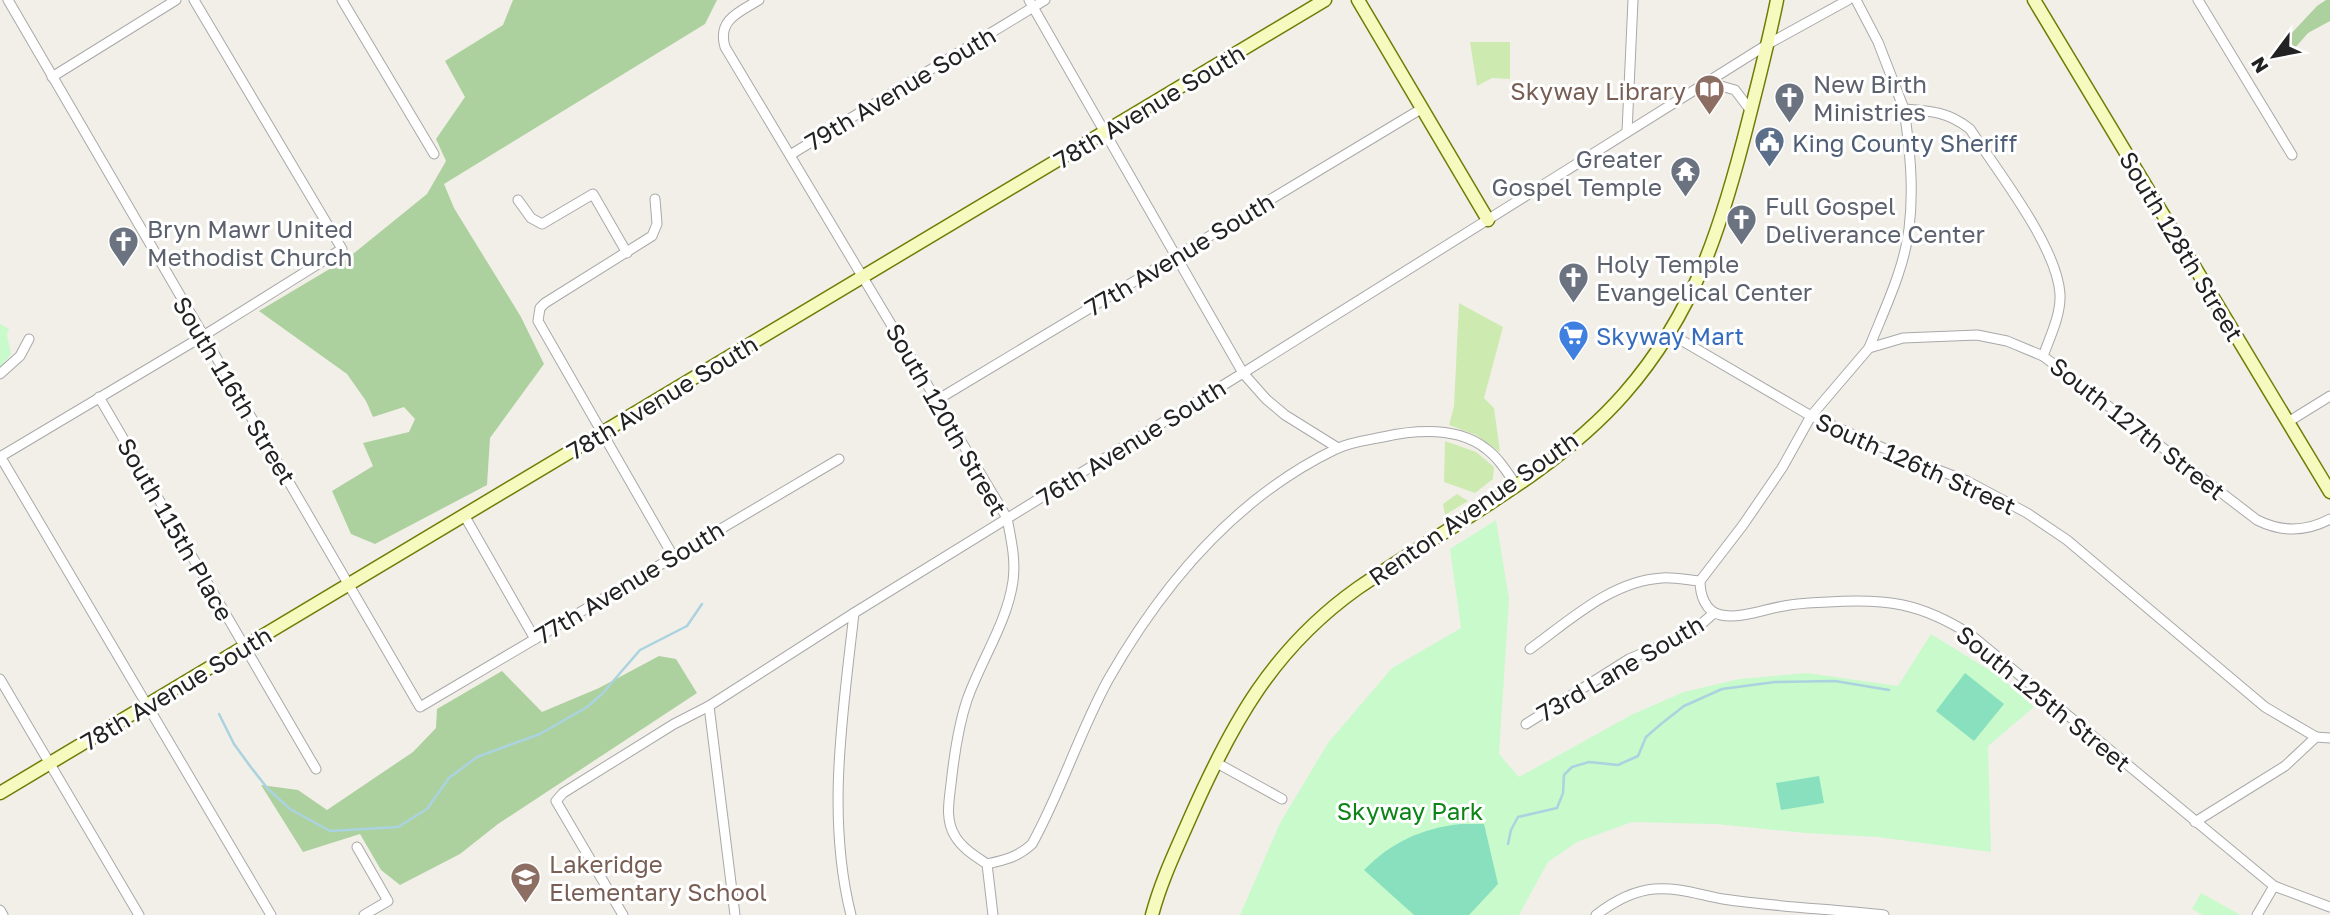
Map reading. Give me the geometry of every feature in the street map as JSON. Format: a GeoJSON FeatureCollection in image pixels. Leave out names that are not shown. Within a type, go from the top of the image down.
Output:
{"type":"FeatureCollection","features":[{"type":"Feature","properties":{"kind":"street","name":"South 116th Street"},"geometry":{"type":"LineString","coordinates":[[8,0],[420,707]]}},
{"type":"Feature","properties":{"kind":"street"},"geometry":{"type":"LineString","coordinates":[[52,77],[176,0]]}},
{"type":"Feature","properties":{"kind":"street"},"geometry":{"type":"LineString","coordinates":[[194,0],[342,249],[203,336],[0,456],[271,915]]}},
{"type":"Feature","properties":{"kind":"street"},"geometry":{"type":"LineString","coordinates":[[342,0],[434,154]]}},
{"type":"Feature","properties":{"kind":"street","name":"South 120th Street"},"geometry":{"type":"LineString","coordinates":[[759,0],[733,16],[725,26],[722,36],[725,47],[1007,518],[1013,555],[1013,583],[1005,611],[967,699],[960,726],[949,800],[949,820],[955,835],[968,850],[987,864]]}},
{"type":"Feature","properties":{"kind":"street","name":"79th Avenue South"},"geometry":{"type":"LineString","coordinates":[[790,155],[1031,4],[1045,0]]}},
{"type":"Feature","properties":{"kind":"street","name":"78th Avenue South"},"geometry":{"type":"LineString","coordinates":[[0,793],[1325,0]]}},
{"type":"Feature","properties":{"kind":"street"},"geometry":{"type":"LineString","coordinates":[[1358,0],[1488,220]]}},
{"type":"Feature","properties":{"kind":"street"},"geometry":{"type":"LineString","coordinates":[[1628,132],[1633,0]]}},
{"type":"Feature","properties":{"kind":"street","name":"Renton Avenue South"},"geometry":{"type":"LineString","coordinates":[[1152,915],[1158,892],[1227,737],[1261,684],[1313,625],[1357,589],[1516,485],[1566,448],[1623,395],[1670,333],[1715,242],[1735,178],[1777,0]]}},
{"type":"Feature","properties":{"kind":"street","name":"76th Avenue South"},"geometry":{"type":"LineString","coordinates":[[623,915],[556,801],[562,793],[674,724],[709,706],[1768,44],[1849,0]]}},
{"type":"Feature","properties":{"kind":"street"},"geometry":{"type":"LineString","coordinates":[[1714,613],[1703,599],[1700,581],[1774,479],[1811,416],[1869,348],[1889,300],[1909,231],[1912,168],[1904,109],[1878,42],[1856,0]]}},
{"type":"Feature","properties":{"kind":"street","name":"South 128th Street"},"geometry":{"type":"LineString","coordinates":[[2034,0],[2330,492]]}},
{"type":"Feature","properties":{"kind":"street"},"geometry":{"type":"LineString","coordinates":[[2199,0],[2292,155]]}},
{"type":"Feature","properties":{"kind":"street"},"geometry":{"type":"LineString","coordinates":[[1031,4],[1243,373],[1266,400],[1338,448]]}},
{"type":"Feature","properties":{"kind":"street"},"geometry":{"type":"LineString","coordinates":[[1707,82],[1735,90],[1751,111]]}},
{"type":"Feature","properties":{"kind":"street","name":"77th Avenue South"},"geometry":{"type":"LineString","coordinates":[[937,400],[1421,108]]}},
{"type":"Feature","properties":{"kind":"street","name":"South 127th Street"},"geometry":{"type":"LineString","coordinates":[[1904,109],[1933,111],[1955,118],[1970,129],[2043,241],[2058,277],[2060,296],[2057,319],[2043,356],[2257,520],[2277,528],[2296,529],[2316,526],[2330,520]]}},
{"type":"Feature","properties":{"kind":"street"},"geometry":{"type":"LineString","coordinates":[[518,200],[531,218],[542,224],[593,194],[626,253]]}},
{"type":"Feature","properties":{"kind":"street"},"geometry":{"type":"LineString","coordinates":[[655,200],[655,232],[642,244],[545,303],[538,314],[539,326],[673,556]]}},
{"type":"Feature","properties":{"kind":"street","name":"South 126th Street"},"geometry":{"type":"LineString","coordinates":[[1670,333],[1811,416],[1906,458],[1967,481],[2027,513],[2067,540],[2265,707],[2316,737]]}},
{"type":"Feature","properties":{"kind":"street"},"geometry":{"type":"LineString","coordinates":[[1869,348],[1903,338],[1977,335],[2007,341],[2043,356]]}},
{"type":"Feature","properties":{"kind":"street"},"geometry":{"type":"LineString","coordinates":[[0,374],[20,356],[29,339]]}},
{"type":"Feature","properties":{"kind":"street"},"geometry":{"type":"LineString","coordinates":[[2288,422],[2330,396]]}},
{"type":"Feature","properties":{"kind":"street","name":"South 115th Place"},"geometry":{"type":"LineString","coordinates":[[99,397],[316,769]]}},
{"type":"Feature","properties":{"kind":"street"},"geometry":{"type":"LineString","coordinates":[[993,915],[987,864],[1022,854],[1032,844],[1107,682],[1154,607],[1201,550],[1265,493],[1338,448],[1402,432],[1443,433],[1470,440],[1485,447],[1496,457],[1516,485]]}},
{"type":"Feature","properties":{"kind":"street","name":"77th Avenue South"},"geometry":{"type":"LineString","coordinates":[[420,707],[839,459]]}},
{"type":"Feature","properties":{"kind":"street"},"geometry":{"type":"LineString","coordinates":[[464,515],[535,639]]}},
{"type":"Feature","properties":{"kind":"street"},"geometry":{"type":"LineString","coordinates":[[1530,649],[1600,599],[1624,587],[1644,580],[1664,578],[1700,581]]}},
{"type":"Feature","properties":{"kind":"street","name":"South 125th Street"},"geometry":{"type":"LineString","coordinates":[[1714,613],[1731,616],[1788,605],[1861,600],[1919,608],[1945,618],[1971,635],[2274,886],[2330,907]]}},
{"type":"Feature","properties":{"kind":"street"},"geometry":{"type":"LineString","coordinates":[[851,915],[840,852],[838,808],[841,736],[854,613]]}},
{"type":"Feature","properties":{"kind":"street","name":"73rd Lane South"},"geometry":{"type":"LineString","coordinates":[[1526,724],[1629,659],[1691,633],[1714,613]]}},
{"type":"Feature","properties":{"kind":"street"},"geometry":{"type":"LineString","coordinates":[[0,679],[139,915]]}},
{"type":"Feature","properties":{"kind":"street"},"geometry":{"type":"LineString","coordinates":[[709,706],[735,915]]}},
{"type":"Feature","properties":{"kind":"street"},"geometry":{"type":"LineString","coordinates":[[2195,822],[2285,766],[2316,737],[2330,738]]}},
{"type":"Feature","properties":{"kind":"street"},"geometry":{"type":"LineString","coordinates":[[1215,762],[1282,799]]}},
{"type":"Feature","properties":{"kind":"street"},"geometry":{"type":"LineString","coordinates":[[357,847],[388,901],[365,915]]}},
{"type":"Feature","properties":{"kind":"street"},"geometry":{"type":"LineString","coordinates":[[2257,915],[2274,886]]}},
{"type":"Feature","properties":{"kind":"street"},"geometry":{"type":"LineString","coordinates":[[1596,915],[1610,904],[1631,895],[1652,889],[1676,888],[1724,899],[1827,912],[1884,915]]}},
{"type":"Feature","properties":{"kind":"street"},"geometry":{"type":"LineString","coordinates":[[0,910],[3,915]]}},
{"type":"Feature","properties":{"kind":"green space"},"geometry":{"type":"Polygon","coordinates":[[[513,0],[717,0],[705,24],[444,184],[454,208],[521,317],[544,364],[490,438],[487,485],[375,544],[351,534],[332,491],[373,466],[363,443],[409,432],[415,419],[404,407],[373,417],[366,401],[347,374],[259,311],[348,258],[427,194],[446,161],[436,139],[465,97],[445,61],[503,25],[513,0]]]}},
{"type":"Feature","properties":{"kind":"green space"},"geometry":{"type":"Polygon","coordinates":[[[2326,0],[2330,0],[2330,21],[2308,33],[2294,49],[2289,36],[2326,0]]]}},
{"type":"Feature","properties":{"kind":"green space"},"geometry":{"type":"Polygon","coordinates":[[[1470,42],[1510,42],[1510,79],[1492,78],[1477,86],[1470,42]]]}},
{"type":"Feature","properties":{"kind":"green space"},"geometry":{"type":"Polygon","coordinates":[[[1459,303],[1503,327],[1484,398],[1494,408],[1500,452],[1476,435],[1449,425],[1454,406],[1459,303]]]}},
{"type":"Feature","properties":{"kind":"green space"},"geometry":{"type":"Polygon","coordinates":[[[0,324],[9,329],[7,335],[11,354],[0,368],[0,324]]]}},
{"type":"Feature","properties":{"kind":"green space"},"geometry":{"type":"Polygon","coordinates":[[[1445,441],[1476,452],[1494,467],[1493,479],[1475,493],[1444,482],[1445,441]]]}},
{"type":"Feature","properties":{"kind":"green space"},"geometry":{"type":"Polygon","coordinates":[[[1457,494],[1468,501],[1445,515],[1443,504],[1457,494]]]}},
{"type":"Feature","properties":{"kind":"green space","name":"Skyway Park"},"geometry":{"type":"Polygon","coordinates":[[[1496,520],[1509,599],[1499,754],[1519,777],[1633,714],[1684,692],[1739,679],[1807,673],[1898,686],[1931,634],[1999,676],[2034,707],[1988,746],[1991,852],[1877,837],[1716,824],[1632,822],[1577,842],[1548,862],[1519,915],[1240,915],[1280,823],[1328,743],[1392,668],[1461,628],[1450,549],[1496,520]]]}},
{"type":"Feature","properties":{"kind":"green space"},"geometry":{"type":"Polygon","coordinates":[[[659,656],[676,659],[697,693],[498,824],[460,854],[400,885],[381,870],[360,834],[303,852],[261,785],[298,790],[327,810],[413,752],[436,728],[437,709],[502,671],[542,712],[599,688],[659,656]]]}},
{"type":"Feature","properties":{"kind":"green space"},"geometry":{"type":"Polygon","coordinates":[[[1965,673],[2004,704],[1974,741],[1936,711],[1965,673]]]}},
{"type":"Feature","properties":{"kind":"green space"},"geometry":{"type":"Polygon","coordinates":[[[1819,776],[1824,803],[1781,810],[1776,783],[1819,776]]]}},
{"type":"Feature","properties":{"kind":"green space"},"geometry":{"type":"Polygon","coordinates":[[[1461,824],[1484,824],[1498,884],[1469,915],[1414,915],[1364,870],[1385,852],[1408,838],[1461,824]]]}},
{"type":"Feature","properties":{"kind":"green space"},"geometry":{"type":"Polygon","coordinates":[[[2201,893],[2239,914],[2203,915],[2192,909],[2201,893]]]}},
{"type":"Feature","properties":{"kind":"waterway"},"geometry":{"type":"LineString","coordinates":[[219,714],[234,744],[250,766],[268,789],[290,809],[330,831],[398,827],[427,809],[449,778],[477,757],[540,734],[587,707],[602,694],[640,650],[687,626],[702,604]]}},
{"type":"Feature","properties":{"kind":"waterway"},"geometry":{"type":"LineString","coordinates":[[1508,844],[1518,817],[1557,808],[1563,793],[1564,775],[1572,767],[1589,762],[1618,765],[1638,756],[1646,737],[1661,724],[1684,706],[1722,689],[1775,682],[1835,681],[1889,690]]}},
{"type":"Feature","properties":{"kind":"place","name":"Skyway Library"},"geometry":{"type":"Point","coordinates":[1709,117]}},
{"type":"Feature","properties":{"kind":"place","name":"New Birth Ministries"},"geometry":{"type":"Point","coordinates":[1790,124]}},
{"type":"Feature","properties":{"kind":"place","name":"King County Sheriff"},"geometry":{"type":"Point","coordinates":[1769,169]}},
{"type":"Feature","properties":{"kind":"place","name":"Greater Gospel Temple"},"geometry":{"type":"Point","coordinates":[1685,199]}},
{"type":"Feature","properties":{"kind":"place","name":"Full Gospel Deliverance Center"},"geometry":{"type":"Point","coordinates":[1742,246]}},
{"type":"Feature","properties":{"kind":"place","name":"Bryn Mawr United Methodist Church"},"geometry":{"type":"Point","coordinates":[124,269]}},
{"type":"Feature","properties":{"kind":"place","name":"Holy Temple Evangelical Center"},"geometry":{"type":"Point","coordinates":[1573,304]}},
{"type":"Feature","properties":{"kind":"place","name":"Skyway Mart"},"geometry":{"type":"Point","coordinates":[1573,362]}},
{"type":"Feature","properties":{"kind":"place","name":"Lakeridge Elementary School"},"geometry":{"type":"Point","coordinates":[526,904]}}]}
